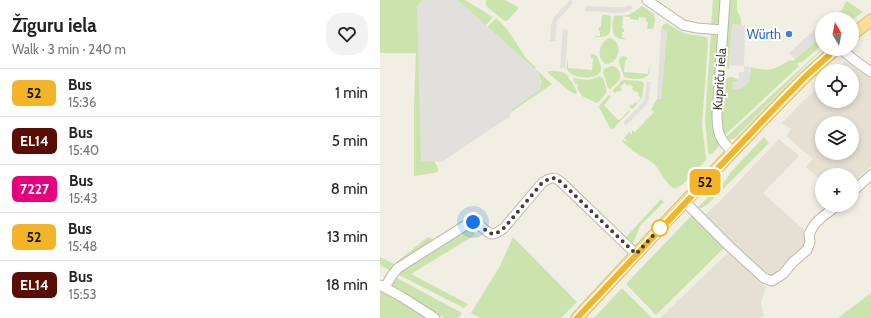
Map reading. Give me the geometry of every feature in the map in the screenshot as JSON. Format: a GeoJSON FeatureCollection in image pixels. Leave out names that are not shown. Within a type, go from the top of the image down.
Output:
{"type":"FeatureCollection","features":[{"type":"Feature","properties":{"kind":"main road"},"geometry":{"type":"LineString","coordinates":[[859,29],[871,20]]}},
{"type":"Feature","properties":{"kind":"main road"},"geometry":{"type":"LineString","coordinates":[[577,318],[685,202],[806,76],[828,56]]}},
{"type":"Feature","properties":{"kind":"street"},"geometry":{"type":"LineString","coordinates":[[647,0],[683,25],[722,30]]}},
{"type":"Feature","properties":{"kind":"street","name":"Kupriču iela"},"geometry":{"type":"LineString","coordinates":[[725,0],[717,125],[723,142],[733,152]]}},
{"type":"Feature","properties":{"kind":"street"},"geometry":{"type":"LineString","coordinates":[[849,56],[871,72]]}},
{"type":"Feature","properties":{"kind":"street"},"geometry":{"type":"LineString","coordinates":[[859,186],[871,175]]}},
{"type":"Feature","properties":{"kind":"street"},"geometry":{"type":"LineString","coordinates":[[435,318],[382,286],[398,268],[469,223],[473,222],[478,224],[492,234],[497,233],[504,228],[542,183],[548,179],[557,179],[562,183],[636,254]]}},
{"type":"Feature","properties":{"kind":"street"},"geometry":{"type":"LineString","coordinates":[[685,202],[764,278],[772,281],[783,274],[793,262],[807,250],[810,242],[809,234],[814,225],[829,212]]}},
{"type":"Feature","properties":{"kind":"shaded area"},"geometry":{"type":"Polygon","coordinates":[[[423,0],[458,0],[539,73],[541,89],[512,109],[509,117],[442,162],[421,161],[417,6],[423,0]]]}},
{"type":"Feature","properties":{"kind":"shaded area"},"geometry":{"type":"Polygon","coordinates":[[[570,0],[573,3],[557,21],[555,41],[550,41],[551,25],[554,17],[570,0]]]}},
{"type":"Feature","properties":{"kind":"shaded area"},"geometry":{"type":"Polygon","coordinates":[[[630,5],[633,9],[622,13],[585,11],[585,6],[625,7],[630,5]]]}},
{"type":"Feature","properties":{"kind":"shaded area"},"geometry":{"type":"Polygon","coordinates":[[[732,24],[745,25],[744,66],[729,65],[732,24]]]}},
{"type":"Feature","properties":{"kind":"shaded area"},"geometry":{"type":"Polygon","coordinates":[[[563,29],[568,30],[565,68],[560,68],[563,29]]]}},
{"type":"Feature","properties":{"kind":"shaded area"},"geometry":{"type":"Polygon","coordinates":[[[661,29],[667,30],[661,99],[657,99],[661,29]]]}},
{"type":"Feature","properties":{"kind":"shaded area"},"geometry":{"type":"Polygon","coordinates":[[[815,29],[815,42],[795,59],[789,53],[815,29]]]}},
{"type":"Feature","properties":{"kind":"shaded area"},"geometry":{"type":"Polygon","coordinates":[[[845,61],[849,64],[842,64],[845,61]]]}},
{"type":"Feature","properties":{"kind":"shaded area"},"geometry":{"type":"Polygon","coordinates":[[[744,66],[751,67],[750,77],[747,84],[741,89],[732,89],[733,81],[738,81],[739,72],[744,72],[744,66]]]}},
{"type":"Feature","properties":{"kind":"shaded area"},"geometry":{"type":"Polygon","coordinates":[[[859,71],[871,79],[871,166],[859,177],[859,168],[815,168],[815,175],[806,167],[813,159],[786,136],[791,129],[782,123],[815,90],[815,108],[859,108],[859,71]]]}},
{"type":"Feature","properties":{"kind":"shaded area"},"geometry":{"type":"Polygon","coordinates":[[[647,82],[651,82],[649,99],[646,105],[626,126],[623,123],[645,98],[647,82]]]}},
{"type":"Feature","properties":{"kind":"shaded area"},"geometry":{"type":"Polygon","coordinates":[[[779,139],[799,156],[763,193],[804,230],[805,247],[794,259],[773,275],[768,275],[704,216],[779,139]]]}},
{"type":"Feature","properties":{"kind":"shaded area"},"geometry":{"type":"Polygon","coordinates":[[[730,251],[766,287],[761,302],[764,316],[760,318],[660,318],[730,251]]]}},
{"type":"Feature","properties":{"kind":"green space"},"geometry":{"type":"Polygon","coordinates":[[[380,0],[429,0],[427,149],[438,168],[438,171],[435,173],[414,176],[416,53],[380,53],[380,0]]]}},
{"type":"Feature","properties":{"kind":"green space"},"geometry":{"type":"Polygon","coordinates":[[[455,0],[465,0],[493,17],[481,31],[455,0]]]}},
{"type":"Feature","properties":{"kind":"green space"},"geometry":{"type":"Polygon","coordinates":[[[486,0],[505,0],[518,7],[518,9],[508,20],[505,21],[487,7],[486,0]]]}},
{"type":"Feature","properties":{"kind":"green space"},"geometry":{"type":"Polygon","coordinates":[[[713,0],[721,0],[720,21],[711,25],[713,0]]]}},
{"type":"Feature","properties":{"kind":"green space"},"geometry":{"type":"Polygon","coordinates":[[[728,0],[737,0],[737,11],[741,18],[741,25],[732,24],[729,69],[725,67],[724,64],[728,0]]]}},
{"type":"Feature","properties":{"kind":"green space"},"geometry":{"type":"Polygon","coordinates":[[[847,1],[863,12],[859,15],[859,12],[839,12],[847,1]]]}},
{"type":"Feature","properties":{"kind":"green space"},"geometry":{"type":"Polygon","coordinates":[[[642,6],[654,14],[655,20],[653,29],[647,29],[648,22],[646,22],[646,18],[639,17],[639,20],[630,19],[630,17],[623,16],[622,28],[624,29],[624,32],[622,32],[622,38],[627,39],[618,38],[615,36],[613,33],[614,16],[628,15],[642,6]]]}},
{"type":"Feature","properties":{"kind":"green space"},"geometry":{"type":"Polygon","coordinates":[[[602,15],[608,15],[611,17],[611,27],[608,35],[595,37],[600,36],[599,27],[601,27],[602,15]]]}},
{"type":"Feature","properties":{"kind":"green space"},"geometry":{"type":"Polygon","coordinates":[[[496,18],[507,29],[526,58],[536,68],[532,72],[483,32],[496,18]]]}},
{"type":"Feature","properties":{"kind":"green space"},"geometry":{"type":"Polygon","coordinates":[[[666,23],[684,33],[707,38],[708,43],[702,125],[706,160],[683,184],[675,189],[667,182],[653,163],[622,141],[628,142],[624,138],[629,132],[632,135],[632,130],[635,132],[654,112],[651,109],[657,99],[661,98],[667,30],[661,29],[666,23]]]}},
{"type":"Feature","properties":{"kind":"green space"},"geometry":{"type":"Polygon","coordinates":[[[711,33],[715,33],[718,41],[713,121],[719,146],[712,154],[710,154],[708,153],[705,119],[711,33]]]}},
{"type":"Feature","properties":{"kind":"green space"},"geometry":{"type":"Polygon","coordinates":[[[608,38],[613,39],[616,42],[618,51],[615,60],[611,63],[605,64],[600,58],[600,51],[602,44],[608,38]]]}},
{"type":"Feature","properties":{"kind":"green space"},"geometry":{"type":"Polygon","coordinates":[[[815,42],[815,51],[801,63],[800,62],[797,64],[799,66],[725,135],[719,118],[722,81],[732,77],[747,84],[750,77],[751,67],[767,70],[790,60],[793,61],[815,42]]]}},
{"type":"Feature","properties":{"kind":"green space"},"geometry":{"type":"Polygon","coordinates":[[[593,54],[597,56],[601,66],[600,72],[597,75],[586,78],[579,77],[569,72],[567,69],[568,57],[568,68],[592,70],[593,58],[591,58],[591,55],[593,54]]]}},
{"type":"Feature","properties":{"kind":"green space"},"geometry":{"type":"Polygon","coordinates":[[[623,56],[627,57],[627,60],[625,60],[624,72],[648,74],[650,62],[649,74],[641,79],[624,77],[619,62],[619,59],[623,56]]]}},
{"type":"Feature","properties":{"kind":"green space"},"geometry":{"type":"Polygon","coordinates":[[[816,56],[735,138],[728,141],[725,138],[816,56]]]}},
{"type":"Feature","properties":{"kind":"green space"},"geometry":{"type":"Polygon","coordinates":[[[611,66],[618,70],[620,78],[610,89],[608,88],[603,72],[604,69],[611,66]]]}},
{"type":"Feature","properties":{"kind":"green space"},"geometry":{"type":"Polygon","coordinates":[[[537,70],[552,84],[507,115],[507,110],[539,84],[541,84],[541,80],[536,72],[537,70]]]}},
{"type":"Feature","properties":{"kind":"green space"},"geometry":{"type":"Polygon","coordinates":[[[548,71],[560,71],[565,73],[569,77],[570,81],[571,80],[577,92],[575,94],[567,89],[548,73],[548,71]]]}},
{"type":"Feature","properties":{"kind":"green space"},"geometry":{"type":"Polygon","coordinates":[[[600,76],[603,78],[606,86],[606,92],[597,103],[582,96],[577,88],[577,83],[575,84],[573,79],[584,80],[597,78],[600,76]]]}},
{"type":"Feature","properties":{"kind":"green space"},"geometry":{"type":"Polygon","coordinates":[[[621,81],[641,81],[644,83],[642,98],[633,109],[629,107],[631,104],[637,103],[641,98],[637,91],[635,92],[632,89],[633,87],[629,84],[628,86],[625,83],[620,87],[622,89],[619,92],[617,91],[615,93],[613,91],[621,81]]]}},
{"type":"Feature","properties":{"kind":"green space"},"geometry":{"type":"Polygon","coordinates":[[[609,95],[611,97],[604,105],[617,119],[620,120],[629,110],[630,111],[613,129],[610,128],[599,107],[609,95]]]}},
{"type":"Feature","properties":{"kind":"green space"},"geometry":{"type":"Polygon","coordinates":[[[764,137],[769,143],[708,204],[702,208],[697,208],[726,180],[730,173],[764,137]]]}},
{"type":"Feature","properties":{"kind":"green space"},"geometry":{"type":"Polygon","coordinates":[[[661,199],[664,202],[640,226],[632,243],[626,237],[661,199]]]}},
{"type":"Feature","properties":{"kind":"green space"},"geometry":{"type":"Polygon","coordinates":[[[692,215],[725,247],[656,315],[626,284],[692,215]]]}},
{"type":"Feature","properties":{"kind":"green space"},"geometry":{"type":"Polygon","coordinates":[[[470,227],[475,235],[411,274],[468,304],[464,308],[397,274],[470,227]]]}},
{"type":"Feature","properties":{"kind":"green space"},"geometry":{"type":"Polygon","coordinates":[[[428,237],[434,240],[391,271],[380,265],[380,257],[394,264],[428,237]]]}},
{"type":"Feature","properties":{"kind":"green space"},"geometry":{"type":"Polygon","coordinates":[[[513,237],[577,302],[561,318],[480,318],[471,313],[500,266],[513,237]]]}},
{"type":"Feature","properties":{"kind":"green space"},"geometry":{"type":"Polygon","coordinates":[[[395,277],[462,313],[458,318],[444,318],[392,286],[395,277]]]}},
{"type":"Feature","properties":{"kind":"green space"},"geometry":{"type":"Polygon","coordinates":[[[622,288],[652,318],[594,318],[622,288]]]}},
{"type":"Feature","properties":{"kind":"green space"},"geometry":{"type":"Polygon","coordinates":[[[380,290],[397,299],[428,318],[380,318],[380,290]]]}},
{"type":"Feature","properties":{"kind":"green space"},"geometry":{"type":"Polygon","coordinates":[[[871,293],[871,318],[838,318],[871,293]]]}},
{"type":"Feature","properties":{"kind":"bus line","name":"52"},"geometry":{"type":"LineString","coordinates":[[577,318],[626,264],[768,115],[806,76],[828,56]]}},
{"type":"Feature","properties":{"kind":"place","name":"Würth"},"geometry":{"type":"Point","coordinates":[789,34]}},
{"type":"Feature","properties":{"kind":"route"},"geometry":{"type":"LineString","coordinates":[[473,222],[492,234],[497,233],[504,228],[542,183],[552,178],[557,179],[562,183],[636,254],[660,228]]}}]}
